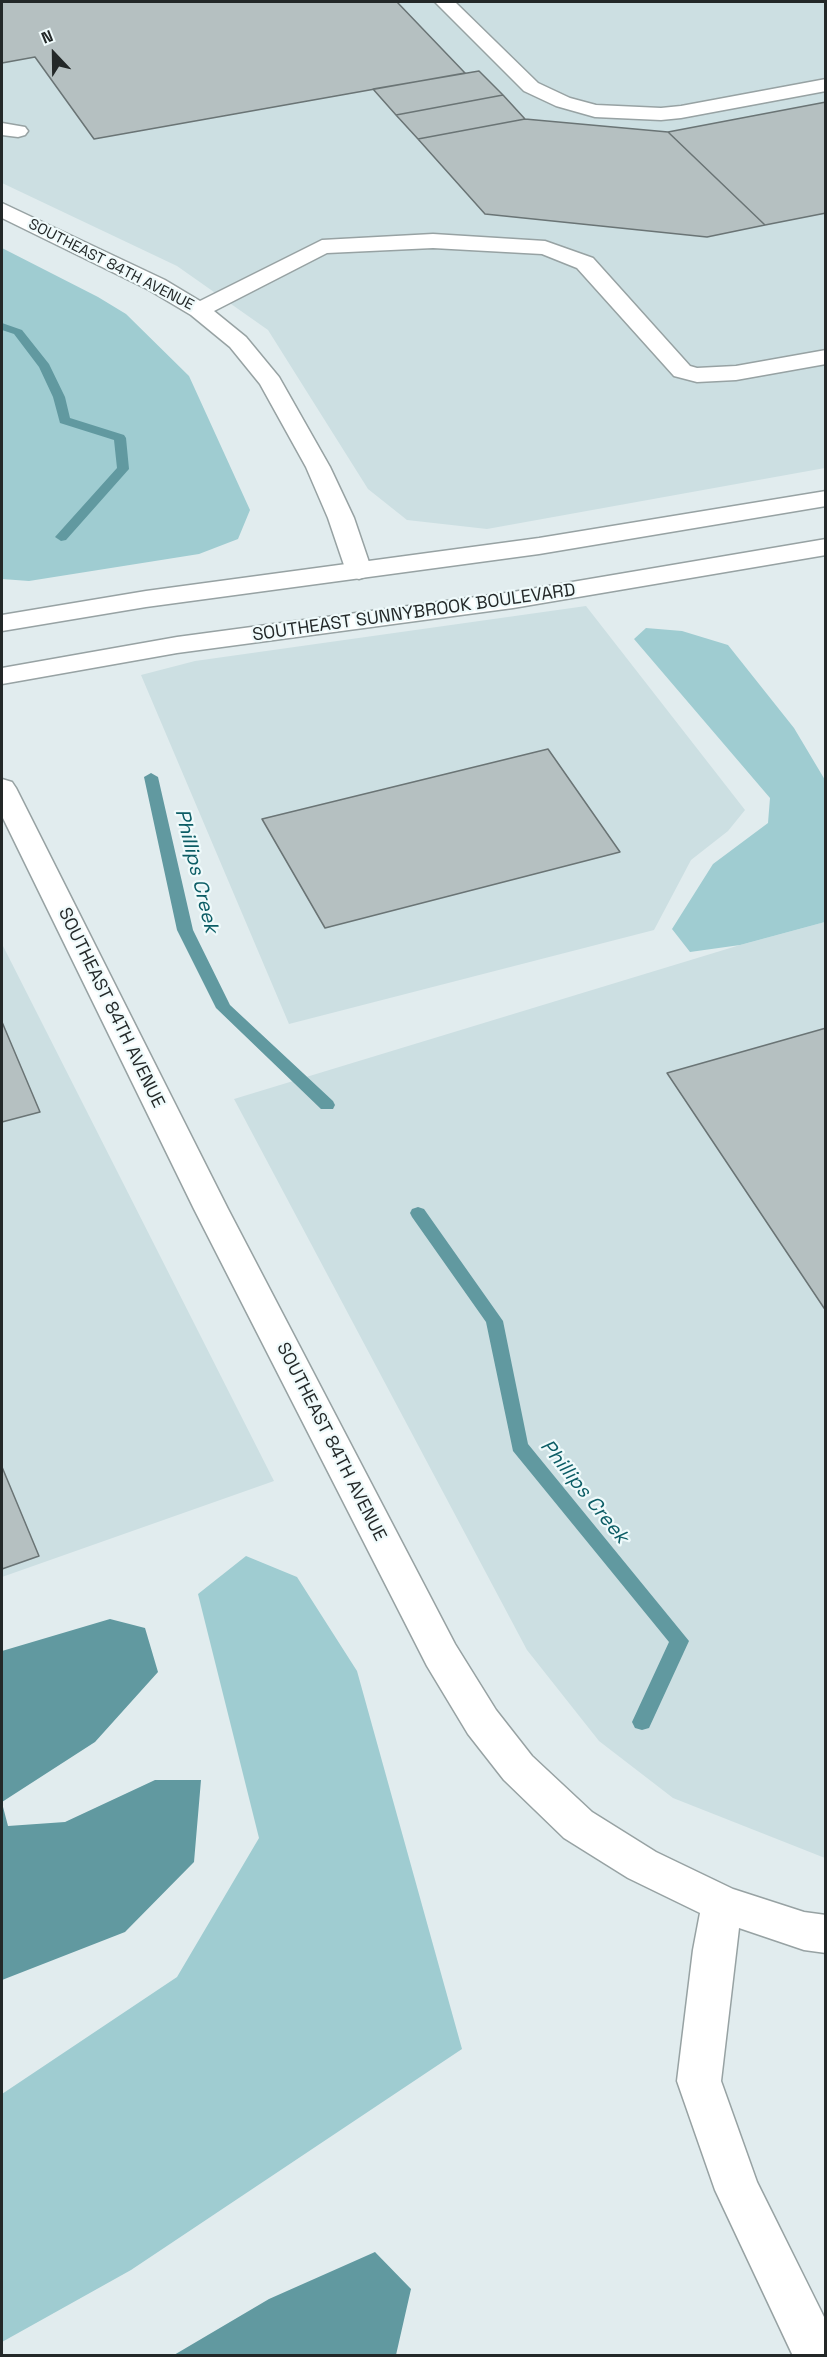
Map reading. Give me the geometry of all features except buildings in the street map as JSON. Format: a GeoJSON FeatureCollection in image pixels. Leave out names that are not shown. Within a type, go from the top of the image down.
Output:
{"type":"FeatureCollection","features":[{"type":"Feature","properties":{"kind":"street"},"geometry":{"type":"LineString","coordinates":[[444,2],[531,87],[563,102],[596,111],[661,114],[681,112],[825,85]]}},
{"type":"Feature","properties":{"kind":"street","name":"SOUTHEAST 84TH AVENUE"},"geometry":{"type":"LineString","coordinates":[[2,210],[157,285],[199,310],[238,342],[271,382],[327,487],[341,518],[358,571]]}},
{"type":"Feature","properties":{"kind":"street"},"geometry":{"type":"LineString","coordinates":[[199,310],[322,247],[433,241],[545,248],[585,263],[682,371],[697,375],[736,373],[825,357]]}},
{"type":"Feature","properties":{"kind":"street"},"geometry":{"type":"LineString","coordinates":[[2,623],[146,599],[631,532],[825,498]]}},
{"type":"Feature","properties":{"kind":"street","name":"SOUTHEAST SUNNYBROOK BOULEVARD"},"geometry":{"type":"LineString","coordinates":[[2,676],[177,645],[570,591],[825,547]]}},
{"type":"Feature","properties":{"kind":"street","name":"SOUTHEAST 84TH AVENUE"},"geometry":{"type":"LineString","coordinates":[[2,788],[216,1220],[441,1655],[482,1722],[518,1768],[578,1825],[642,1865],[723,1904],[804,1931],[825,1934]]}},
{"type":"Feature","properties":{"kind":"street"},"geometry":{"type":"LineString","coordinates":[[723,1904],[714,1950],[699,2081],[737,2190],[818,2355]]}},
{"type":"Feature","properties":{"kind":"shaded area"},"geometry":{"type":"Polygon","coordinates":[[[2,2],[825,2],[825,468],[487,529],[407,520],[368,489],[268,330],[177,266],[2,183],[2,2]]]}},
{"type":"Feature","properties":{"kind":"shaded area"},"geometry":{"type":"Polygon","coordinates":[[[2,248],[98,297],[126,314],[189,376],[250,510],[238,539],[199,554],[29,581],[2,579],[2,248]]]}},
{"type":"Feature","properties":{"kind":"shaded area"},"geometry":{"type":"Polygon","coordinates":[[[586,606],[745,810],[728,831],[691,860],[654,930],[289,1024],[141,675],[195,661],[586,606]]]}},
{"type":"Feature","properties":{"kind":"shaded area"},"geometry":{"type":"Polygon","coordinates":[[[646,628],[682,631],[728,645],[794,728],[825,780],[825,922],[740,945],[690,952],[672,929],[713,864],[768,823],[770,798],[634,639],[646,628]]]}},
{"type":"Feature","properties":{"kind":"shaded area"},"geometry":{"type":"Polygon","coordinates":[[[825,922],[825,1858],[673,1798],[599,1741],[527,1650],[234,1099],[740,945],[825,922]]]}},
{"type":"Feature","properties":{"kind":"shaded area"},"geometry":{"type":"Polygon","coordinates":[[[2,944],[274,1481],[2,1577],[2,944]]]}},
{"type":"Feature","properties":{"kind":"shaded area"},"geometry":{"type":"Polygon","coordinates":[[[246,1556],[297,1577],[357,1671],[462,2049],[131,2270],[2,2342],[2,2094],[177,1977],[259,1838],[198,1594],[246,1556]]]}},
{"type":"Feature","properties":{"kind":"shaded area"},"geometry":{"type":"Polygon","coordinates":[[[110,1619],[145,1628],[158,1672],[95,1742],[2,1802],[2,1651],[110,1619]]]}},
{"type":"Feature","properties":{"kind":"shaded area"},"geometry":{"type":"Polygon","coordinates":[[[155,1780],[201,1780],[194,1862],[125,1932],[2,1980],[2,1803],[8,1826],[65,1822],[155,1780]]]}},
{"type":"Feature","properties":{"kind":"shaded area"},"geometry":{"type":"Polygon","coordinates":[[[375,2252],[411,2289],[396,2355],[174,2355],[269,2299],[375,2252]]]}},
{"type":"Feature","properties":{"kind":"waterway","name":"Phillips Creek"},"geometry":{"type":"LineString","coordinates":[[2,326],[18,332],[45,366],[59,397],[64,420],[120,438],[123,469],[61,537]]}},
{"type":"Feature","properties":{"kind":"waterway","name":"Phillips Creek"},"geometry":{"type":"LineString","coordinates":[[151,777],[185,930],[224,1008],[327,1105]]}},
{"type":"Feature","properties":{"kind":"waterway","name":"Phillips Creek"},"geometry":{"type":"LineString","coordinates":[[418,1213],[494,1321],[519,1446],[679,1641],[642,1722]]}}]}
